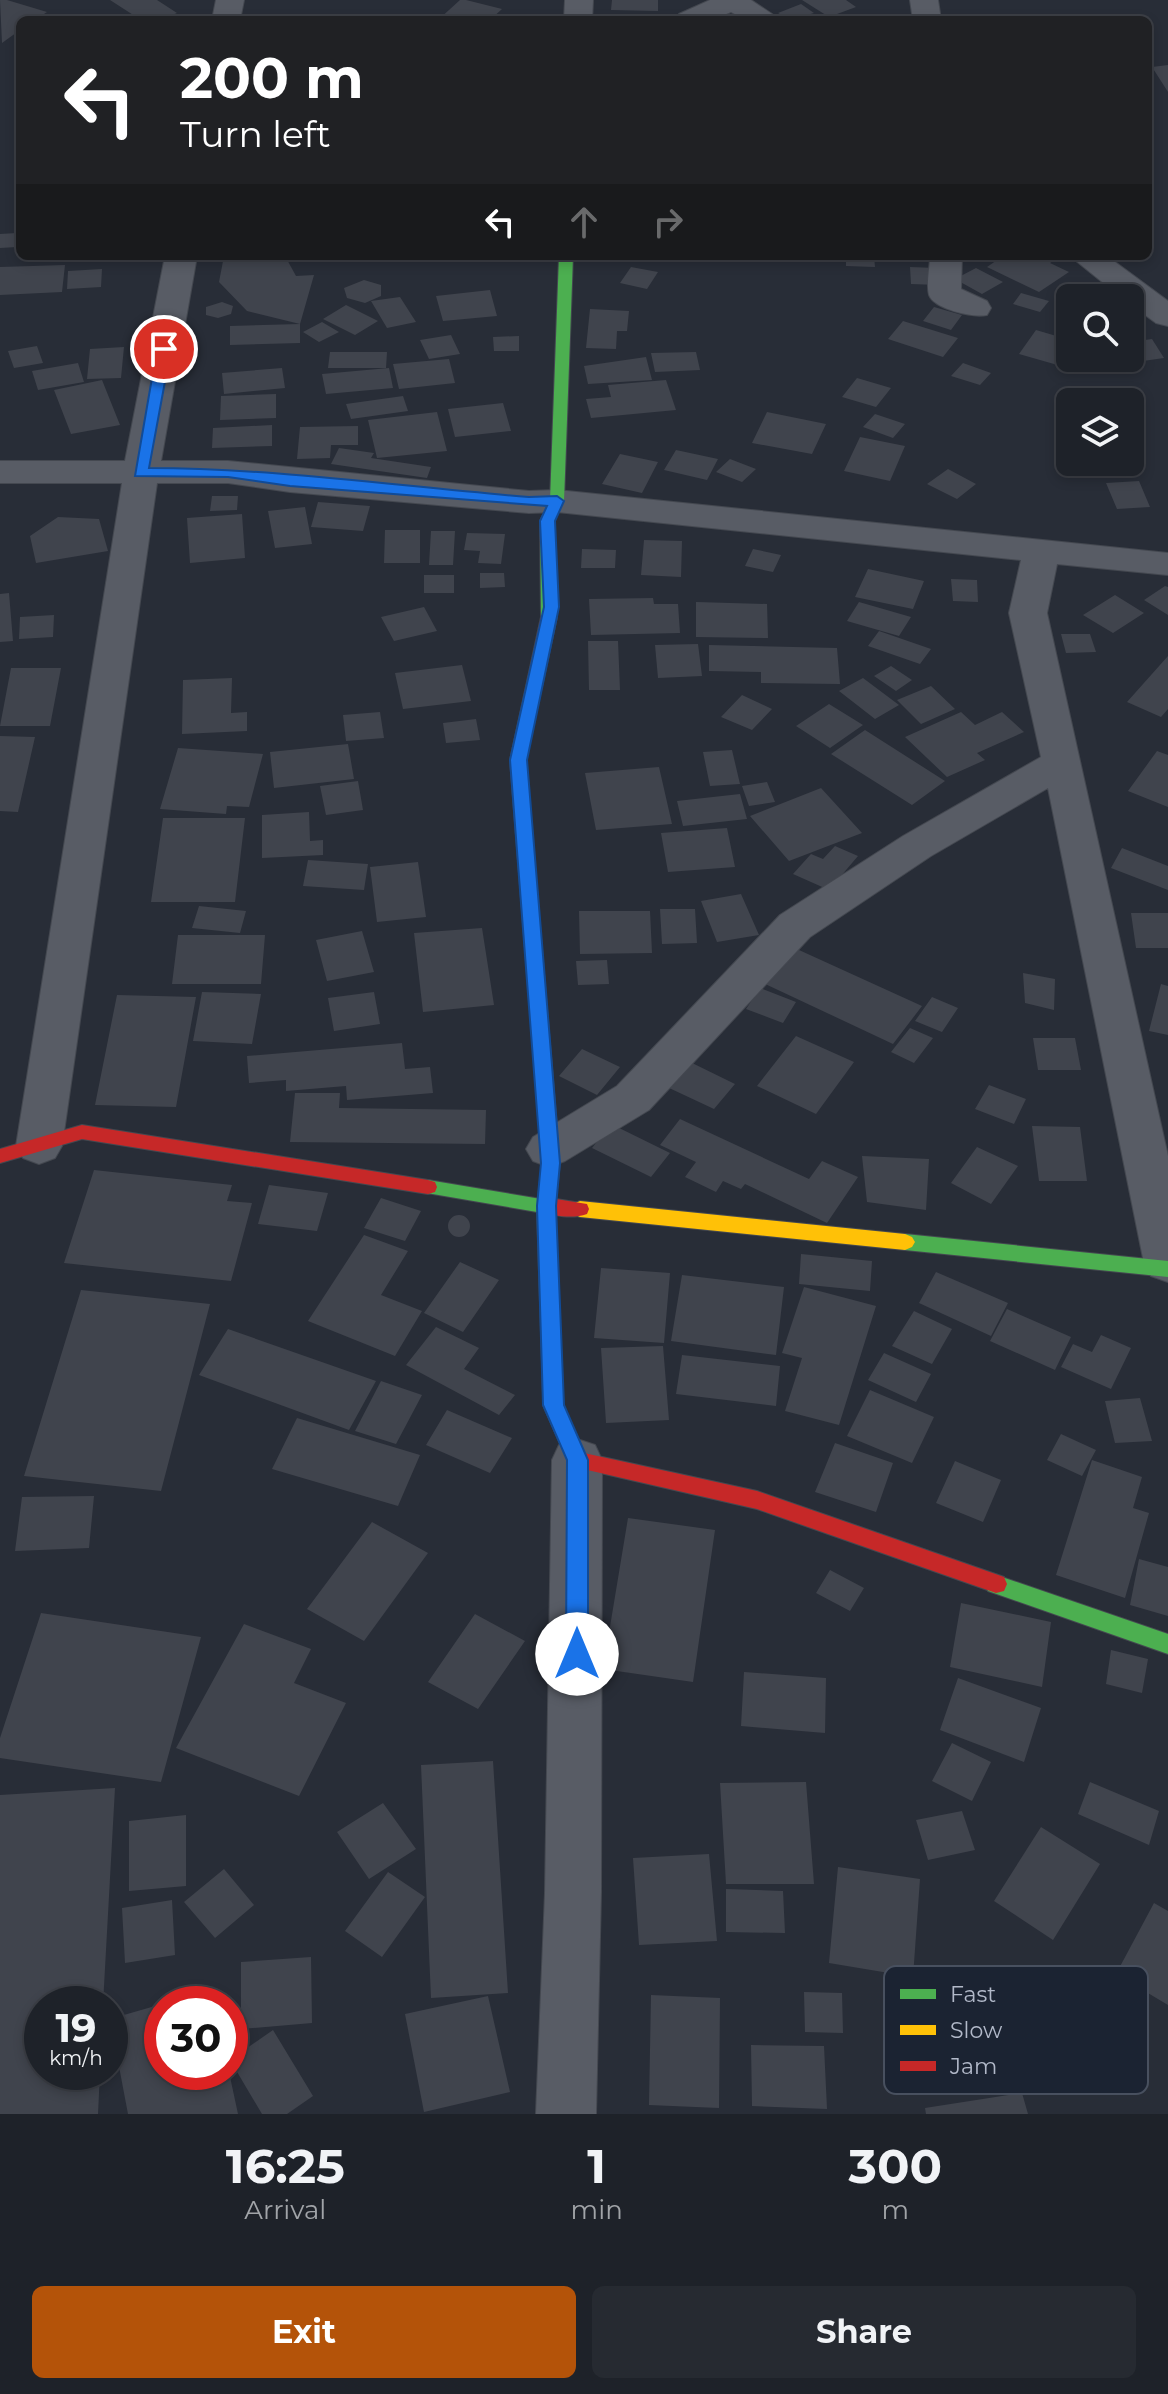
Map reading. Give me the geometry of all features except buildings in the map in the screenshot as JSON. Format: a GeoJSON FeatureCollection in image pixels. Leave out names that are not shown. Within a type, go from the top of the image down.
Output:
{"type":"FeatureCollection","features":[{"type":"Feature","properties":{"kind":"street"},"geometry":{"type":"LineString","coordinates":[[698,16],[732,0],[760,16]]}},
{"type":"Feature","properties":{"kind":"street"},"geometry":{"type":"LineString","coordinates":[[39,1146],[141,472],[180,260]]}},
{"type":"Feature","properties":{"kind":"street"},"geometry":{"type":"LineString","coordinates":[[566,260],[557,501],[547,521],[551,607],[518,760],[549,1149],[546,1206],[553,1405],[577,1460],[574,1861],[566,2114]]}},
{"type":"Feature","properties":{"kind":"street"},"geometry":{"type":"LineString","coordinates":[[946,260],[945,294],[975,308]]}},
{"type":"Feature","properties":{"kind":"street"},"geometry":{"type":"LineString","coordinates":[[1091,260],[1168,316]]}},
{"type":"Feature","properties":{"kind":"street"},"geometry":{"type":"LineString","coordinates":[[0,472],[228,472],[305,483],[529,502],[557,501],[1168,564]]}},
{"type":"Feature","properties":{"kind":"street"},"geometry":{"type":"LineString","coordinates":[[0,1156],[82,1132],[546,1206],[1168,1266],[1028,613],[1041,551]]}},
{"type":"Feature","properties":{"kind":"street"},"geometry":{"type":"LineString","coordinates":[[549,1149],[633,1098],[795,926],[917,846],[1062,762]]}},
{"type":"Feature","properties":{"kind":"street"},"geometry":{"type":"LineString","coordinates":[[577,1460],[757,1500],[1168,1644]]}},
{"type":"Feature","properties":{"kind":"traffic: fast"},"geometry":{"type":"LineString","coordinates":[[549,617],[547,521],[557,501],[566,260]]}},
{"type":"Feature","properties":{"kind":"traffic: fast"},"geometry":{"type":"LineString","coordinates":[[428,1187],[546,1206],[553,1394]]}},
{"type":"Feature","properties":{"kind":"traffic: fast"},"geometry":{"type":"LineString","coordinates":[[905,1242],[1168,1269]]}},
{"type":"Feature","properties":{"kind":"traffic: fast"},"geometry":{"type":"LineString","coordinates":[[996,1584],[1168,1644]]}},
{"type":"Feature","properties":{"kind":"traffic: slow"},"geometry":{"type":"LineString","coordinates":[[580,1209],[905,1242]]}},
{"type":"Feature","properties":{"kind":"traffic: jam"},"geometry":{"type":"LineString","coordinates":[[549,617],[518,760],[551,1163],[546,1206],[580,1209]]}},
{"type":"Feature","properties":{"kind":"traffic: jam"},"geometry":{"type":"LineString","coordinates":[[0,1156],[82,1132],[428,1187]]}},
{"type":"Feature","properties":{"kind":"traffic: jam"},"geometry":{"type":"LineString","coordinates":[[553,1394],[553,1405],[577,1460],[757,1500],[996,1584]]}},
{"type":"Feature","properties":{"kind":"route"},"geometry":{"type":"LineString","coordinates":[[164,349],[141,472],[228,472],[290,481],[529,502],[557,501],[547,521],[551,607],[518,760],[551,1163],[546,1206],[553,1405],[577,1460],[577,1654]]}}]}
